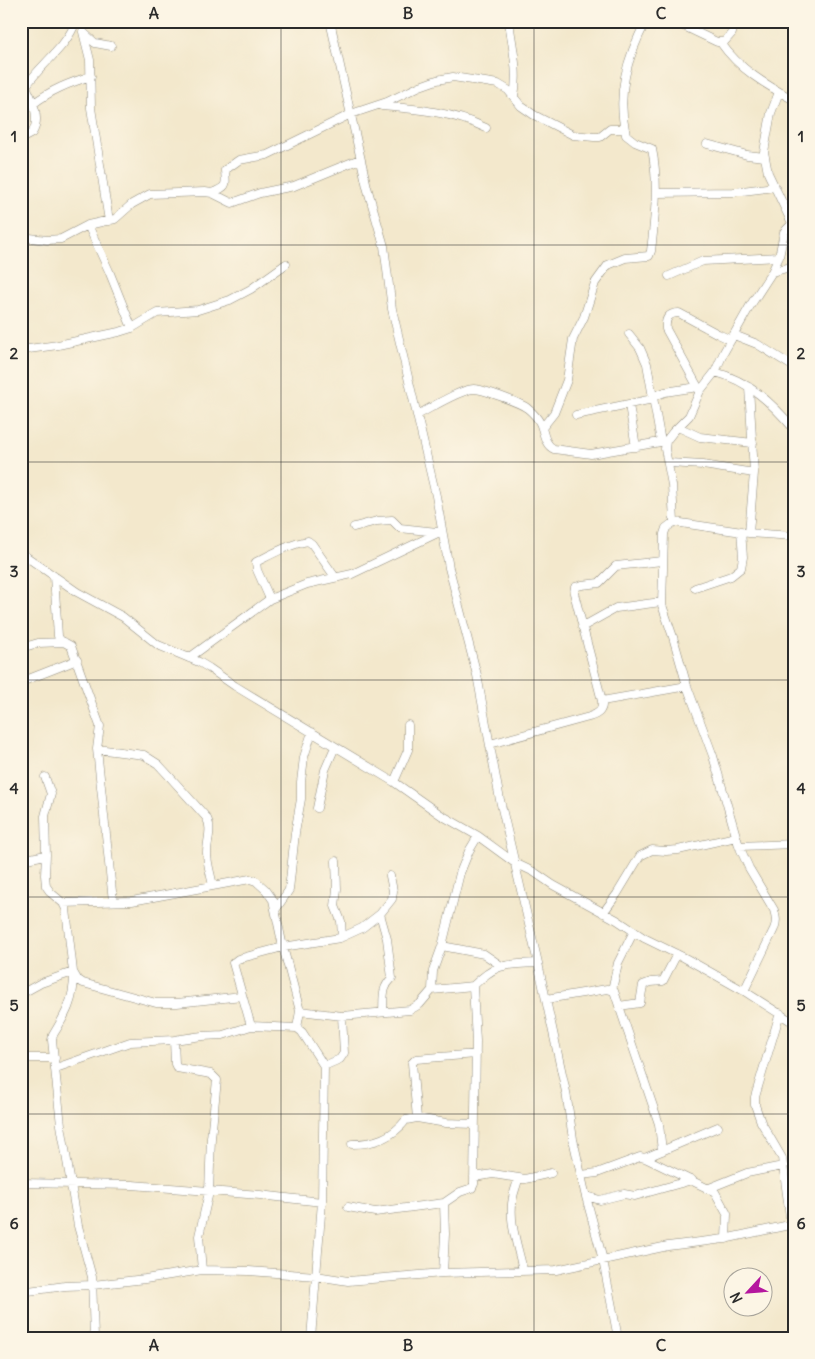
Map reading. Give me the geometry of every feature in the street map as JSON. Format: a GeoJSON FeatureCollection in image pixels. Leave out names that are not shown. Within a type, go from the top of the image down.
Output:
{"type":"FeatureCollection","features":[{"type":"Feature","properties":{"kind":"street"},"geometry":{"type":"LineString","coordinates":[[330,21],[360,159],[384,246],[392,309],[436,496],[440,531],[471,647],[500,800],[546,999],[581,1175],[603,1260],[618,1338]]}},
{"type":"Feature","properties":{"kind":"street"},"geometry":{"type":"LineString","coordinates":[[509,21],[517,71],[514,96]]}},
{"type":"Feature","properties":{"kind":"street"},"geometry":{"type":"LineString","coordinates":[[542,428],[554,413],[567,380],[573,339],[584,317],[595,284],[608,265],[625,258],[649,256],[656,194],[652,148],[634,142],[626,135],[622,97],[624,74],[634,44],[646,21]]}},
{"type":"Feature","properties":{"kind":"street"},"geometry":{"type":"LineString","coordinates":[[672,21],[721,43],[739,64],[759,81],[794,100]]}},
{"type":"Feature","properties":{"kind":"street"},"geometry":{"type":"LineString","coordinates":[[721,43],[732,33],[733,21]]}},
{"type":"Feature","properties":{"kind":"street"},"geometry":{"type":"LineString","coordinates":[[26,86],[36,72],[64,42],[75,24],[95,43],[111,46]]}},
{"type":"Feature","properties":{"kind":"street"},"geometry":{"type":"LineString","coordinates":[[83,32],[87,44],[91,76],[91,108],[109,220]]}},
{"type":"Feature","properties":{"kind":"street"},"geometry":{"type":"LineString","coordinates":[[33,104],[46,94],[62,86],[91,76]]}},
{"type":"Feature","properties":{"kind":"street"},"geometry":{"type":"LineString","coordinates":[[21,77],[36,113],[36,125],[32,133],[21,139]]}},
{"type":"Feature","properties":{"kind":"street"},"geometry":{"type":"LineString","coordinates":[[212,193],[225,186],[227,182],[225,170],[235,162],[267,155],[351,114],[379,105],[420,86],[453,77],[498,84],[508,90],[521,106],[534,115],[573,134],[594,137],[604,135],[610,129],[624,129]]}},
{"type":"Feature","properties":{"kind":"street"},"geometry":{"type":"LineString","coordinates":[[417,415],[462,392],[474,389],[483,390],[525,407],[534,414],[550,448],[591,454],[663,442],[689,416],[699,389],[715,372],[750,306],[772,272],[779,256],[781,238],[793,222],[768,173],[764,157],[771,113],[779,92]]}},
{"type":"Feature","properties":{"kind":"street"},"geometry":{"type":"LineString","coordinates":[[379,105],[422,109],[452,115],[486,128]]}},
{"type":"Feature","properties":{"kind":"street"},"geometry":{"type":"LineString","coordinates":[[707,144],[746,155],[764,157]]}},
{"type":"Feature","properties":{"kind":"street"},"geometry":{"type":"LineString","coordinates":[[21,237],[55,241],[88,225],[115,219],[132,204],[150,194],[205,192],[212,193],[232,203],[260,193],[294,186],[360,159]]}},
{"type":"Feature","properties":{"kind":"street"},"geometry":{"type":"LineString","coordinates":[[656,194],[751,191],[775,187]]}},
{"type":"Feature","properties":{"kind":"street"},"geometry":{"type":"LineString","coordinates":[[88,225],[110,271],[132,328]]}},
{"type":"Feature","properties":{"kind":"street"},"geometry":{"type":"LineString","coordinates":[[669,276],[703,261],[779,256]]}},
{"type":"Feature","properties":{"kind":"street"},"geometry":{"type":"LineString","coordinates":[[21,350],[119,332],[132,328],[157,313],[198,310],[230,300],[251,289],[286,264]]}},
{"type":"Feature","properties":{"kind":"street"},"geometry":{"type":"LineString","coordinates":[[772,272],[794,266]]}},
{"type":"Feature","properties":{"kind":"street"},"geometry":{"type":"LineString","coordinates":[[699,389],[666,329],[668,316],[673,313],[679,313],[711,331],[757,344],[794,367]]}},
{"type":"Feature","properties":{"kind":"street"},"geometry":{"type":"LineString","coordinates":[[629,334],[640,348],[647,364],[653,398],[669,463],[674,522]]}},
{"type":"Feature","properties":{"kind":"street"},"geometry":{"type":"LineString","coordinates":[[715,372],[750,387],[767,399],[794,429]]}},
{"type":"Feature","properties":{"kind":"street"},"geometry":{"type":"LineString","coordinates":[[695,588],[731,576],[741,568],[754,473],[750,387]]}},
{"type":"Feature","properties":{"kind":"street"},"geometry":{"type":"LineString","coordinates":[[576,415],[604,408],[629,405],[653,398],[665,392],[699,389]]}},
{"type":"Feature","properties":{"kind":"street"},"geometry":{"type":"LineString","coordinates":[[629,405],[636,447]]}},
{"type":"Feature","properties":{"kind":"street"},"geometry":{"type":"LineString","coordinates":[[678,427],[700,437],[753,443]]}},
{"type":"Feature","properties":{"kind":"street"},"geometry":{"type":"LineString","coordinates":[[669,463],[703,465],[754,473]]}},
{"type":"Feature","properties":{"kind":"street"},"geometry":{"type":"LineString","coordinates":[[354,526],[393,520],[397,527],[401,529],[440,531]]}},
{"type":"Feature","properties":{"kind":"street"},"geometry":{"type":"LineString","coordinates":[[744,990],[777,923],[774,910],[749,868],[739,846],[713,756],[687,686],[661,602],[662,561],[666,528],[674,522],[745,532],[794,536]]}},
{"type":"Feature","properties":{"kind":"street"},"geometry":{"type":"LineString","coordinates":[[189,658],[270,599],[308,584],[352,574],[440,531]]}},
{"type":"Feature","properties":{"kind":"street"},"geometry":{"type":"LineString","coordinates":[[270,599],[257,570],[256,562],[282,549],[306,541],[312,544],[335,577]]}},
{"type":"Feature","properties":{"kind":"street"},"geometry":{"type":"LineString","coordinates":[[21,553],[37,562],[77,592],[123,617],[162,648],[200,662],[235,686],[394,782],[441,815],[478,836],[515,863],[529,869],[553,885],[634,931],[744,990],[794,1023]]}},
{"type":"Feature","properties":{"kind":"street"},"geometry":{"type":"LineString","coordinates":[[490,744],[595,715],[601,710],[602,701],[574,593],[577,586],[599,583],[616,566],[662,561]]}},
{"type":"Feature","properties":{"kind":"street"},"geometry":{"type":"LineString","coordinates":[[54,576],[58,636],[60,640],[71,646],[100,726],[97,749],[113,901]]}},
{"type":"Feature","properties":{"kind":"street"},"geometry":{"type":"LineString","coordinates":[[582,627],[616,608],[661,602]]}},
{"type":"Feature","properties":{"kind":"street"},"geometry":{"type":"LineString","coordinates":[[21,648],[38,643],[65,642]]}},
{"type":"Feature","properties":{"kind":"street"},"geometry":{"type":"LineString","coordinates":[[21,682],[77,660]]}},
{"type":"Feature","properties":{"kind":"street"},"geometry":{"type":"LineString","coordinates":[[602,701],[687,686]]}},
{"type":"Feature","properties":{"kind":"street"},"geometry":{"type":"LineString","coordinates":[[394,782],[408,750],[408,725]]}},
{"type":"Feature","properties":{"kind":"street"},"geometry":{"type":"LineString","coordinates":[[276,909],[289,890],[295,833],[301,799],[304,757],[312,732]]}},
{"type":"Feature","properties":{"kind":"street"},"geometry":{"type":"LineString","coordinates":[[317,808],[324,770],[335,747]]}},
{"type":"Feature","properties":{"kind":"street"},"geometry":{"type":"LineString","coordinates":[[97,749],[144,755],[158,764],[206,816],[210,831],[207,854],[213,886]]}},
{"type":"Feature","properties":{"kind":"street"},"geometry":{"type":"LineString","coordinates":[[45,777],[51,794],[45,816],[46,886],[63,903],[66,909],[74,988],[69,1009],[53,1035],[55,1058],[61,1124],[78,1226],[93,1285],[94,1338]]}},
{"type":"Feature","properties":{"kind":"street"},"geometry":{"type":"LineString","coordinates":[[300,1011],[342,1016],[410,1010],[420,1004],[432,990],[433,972],[442,946],[460,874],[469,851],[478,836]]}},
{"type":"Feature","properties":{"kind":"street"},"geometry":{"type":"LineString","coordinates":[[603,913],[640,856],[645,852],[652,850],[678,850],[736,837]]}},
{"type":"Feature","properties":{"kind":"street"},"geometry":{"type":"LineString","coordinates":[[739,846],[794,844]]}},
{"type":"Feature","properties":{"kind":"street"},"geometry":{"type":"LineString","coordinates":[[21,860],[46,855]]}},
{"type":"Feature","properties":{"kind":"street"},"geometry":{"type":"LineString","coordinates":[[336,861],[337,889],[335,906],[340,921],[342,937]]}},
{"type":"Feature","properties":{"kind":"street"},"geometry":{"type":"LineString","coordinates":[[251,1026],[232,963],[283,947],[342,937],[362,928],[380,914],[392,899],[393,891],[390,876]]}},
{"type":"Feature","properties":{"kind":"street"},"geometry":{"type":"LineString","coordinates":[[63,903],[132,901],[172,892],[250,879],[256,881],[266,890],[273,900],[276,909],[283,947],[300,1011],[297,1028]]}},
{"type":"Feature","properties":{"kind":"street"},"geometry":{"type":"LineString","coordinates":[[380,914],[387,940],[392,978],[385,986],[383,1012]]}},
{"type":"Feature","properties":{"kind":"street"},"geometry":{"type":"LineString","coordinates":[[634,931],[618,963],[612,990],[615,994],[659,1124],[662,1151]]}},
{"type":"Feature","properties":{"kind":"street"},"geometry":{"type":"LineString","coordinates":[[442,946],[484,954],[500,965]]}},
{"type":"Feature","properties":{"kind":"street"},"geometry":{"type":"LineString","coordinates":[[619,1006],[640,1003],[643,985],[650,982],[663,981],[677,954]]}},
{"type":"Feature","properties":{"kind":"street"},"geometry":{"type":"LineString","coordinates":[[432,990],[473,986],[483,976],[500,965],[538,963]]}},
{"type":"Feature","properties":{"kind":"street"},"geometry":{"type":"LineString","coordinates":[[21,994],[41,983],[73,973]]}},
{"type":"Feature","properties":{"kind":"street"},"geometry":{"type":"LineString","coordinates":[[73,973],[77,980],[82,983],[156,1003],[177,1003],[242,996]]}},
{"type":"Feature","properties":{"kind":"street"},"geometry":{"type":"LineString","coordinates":[[348,1207],[375,1212],[444,1203],[460,1192],[472,1188],[474,1184],[476,1054],[473,986]]}},
{"type":"Feature","properties":{"kind":"street"},"geometry":{"type":"LineString","coordinates":[[546,999],[607,989],[612,990]]}},
{"type":"Feature","properties":{"kind":"street"},"geometry":{"type":"LineString","coordinates":[[21,1292],[145,1279],[202,1270],[249,1270],[348,1281],[443,1273],[556,1270],[668,1246],[726,1239],[792,1224],[784,1166],[780,1152],[761,1122],[754,1097],[780,1013]]}},
{"type":"Feature","properties":{"kind":"street"},"geometry":{"type":"LineString","coordinates":[[324,1066],[340,1059],[344,1052],[342,1016]]}},
{"type":"Feature","properties":{"kind":"street"},"geometry":{"type":"LineString","coordinates":[[56,1068],[130,1042],[223,1035],[251,1026],[297,1028],[302,1032],[324,1066],[322,1202],[310,1338]]}},
{"type":"Feature","properties":{"kind":"street"},"geometry":{"type":"LineString","coordinates":[[174,1040],[175,1064],[177,1068],[211,1074],[217,1080],[211,1138],[209,1192],[199,1236],[202,1270]]}},
{"type":"Feature","properties":{"kind":"street"},"geometry":{"type":"LineString","coordinates":[[417,1118],[412,1064],[416,1059],[476,1054]]}},
{"type":"Feature","properties":{"kind":"street"},"geometry":{"type":"LineString","coordinates":[[21,1058],[55,1058]]}},
{"type":"Feature","properties":{"kind":"street"},"geometry":{"type":"LineString","coordinates":[[352,1144],[375,1142],[399,1129],[406,1120],[417,1118],[446,1123],[474,1124]]}},
{"type":"Feature","properties":{"kind":"street"},"geometry":{"type":"LineString","coordinates":[[581,1175],[597,1173],[645,1158],[718,1127]]}},
{"type":"Feature","properties":{"kind":"street"},"geometry":{"type":"LineString","coordinates":[[645,1158],[717,1194],[728,1219],[726,1239]]}},
{"type":"Feature","properties":{"kind":"street"},"geometry":{"type":"LineString","coordinates":[[707,1189],[747,1174],[784,1166]]}},
{"type":"Feature","properties":{"kind":"street"},"geometry":{"type":"LineString","coordinates":[[474,1177],[493,1174],[526,1179],[551,1173]]}},
{"type":"Feature","properties":{"kind":"street"},"geometry":{"type":"LineString","coordinates":[[518,1179],[512,1210],[513,1227],[523,1270]]}},
{"type":"Feature","properties":{"kind":"street"},"geometry":{"type":"LineString","coordinates":[[586,1196],[600,1200],[624,1194],[635,1196],[692,1180]]}},
{"type":"Feature","properties":{"kind":"street"},"geometry":{"type":"LineString","coordinates":[[21,1183],[132,1185],[322,1202]]}},
{"type":"Feature","properties":{"kind":"street"},"geometry":{"type":"LineString","coordinates":[[443,1273],[444,1203]]}}]}
